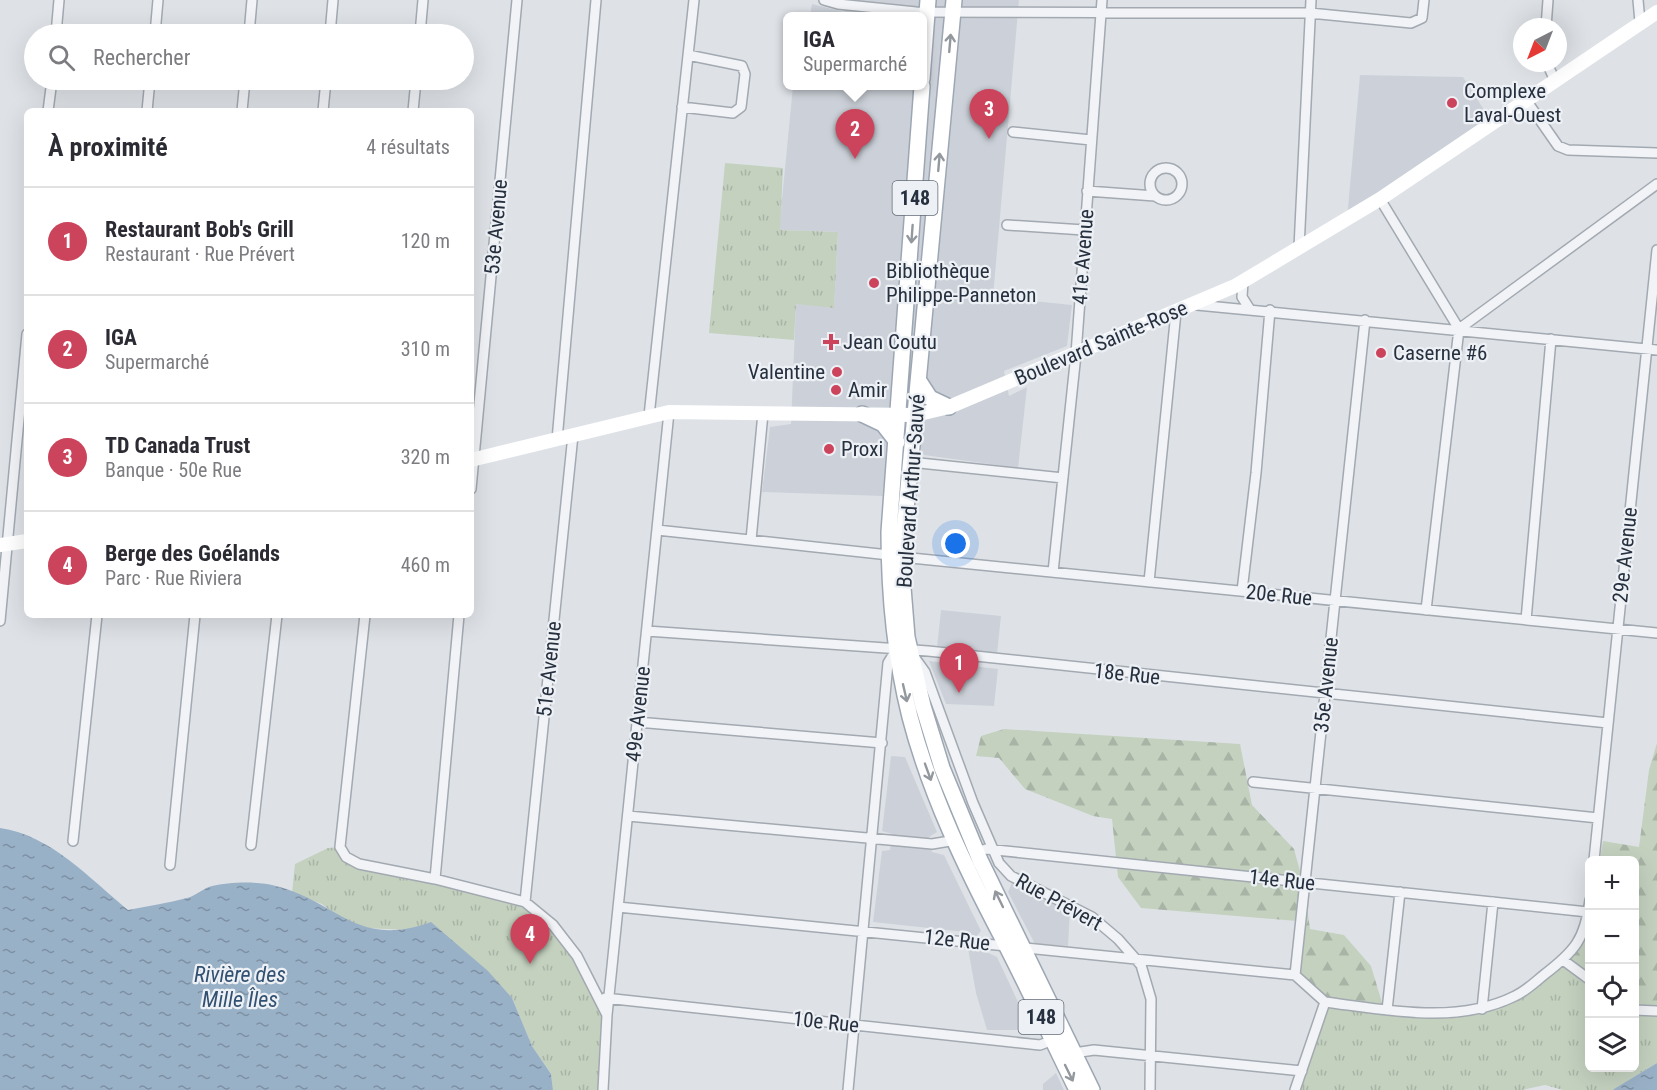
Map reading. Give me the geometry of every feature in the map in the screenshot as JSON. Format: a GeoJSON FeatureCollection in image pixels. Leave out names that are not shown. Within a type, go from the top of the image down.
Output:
{"type":"FeatureCollection","features":[{"type":"Feature","properties":{"kind":"main road","name":"Boulevard Arthur-Sauvé"},"geometry":{"type":"LineString","coordinates":[[953,5],[919,381],[897,442],[895,556],[903,599],[903,650],[916,738],[956,840],[1077,1090]]}},
{"type":"Feature","properties":{"kind":"main road","name":"Boulevard Arthur-Sauvé"},"geometry":{"type":"LineString","coordinates":[[895,556],[910,462],[907,415],[922,90]]}},
{"type":"Feature","properties":{"kind":"main road"},"geometry":{"type":"LineString","coordinates":[[919,381],[930,398],[949,407]]}},
{"type":"Feature","properties":{"kind":"main road"},"geometry":{"type":"LineString","coordinates":[[862,414],[884,424],[897,442]]}},
{"type":"Feature","properties":{"kind":"main road","name":"Boulevard Arthur-Sauvé"},"geometry":{"type":"LineString","coordinates":[[903,650],[934,746],[976,852],[1092,1090]]}},
{"type":"Feature","properties":{"kind":"street"},"geometry":{"type":"LineString","coordinates":[[57,24],[59,0]]}},
{"type":"Feature","properties":{"kind":"street"},"geometry":{"type":"LineString","coordinates":[[156,24],[158,0]]}},
{"type":"Feature","properties":{"kind":"street"},"geometry":{"type":"LineString","coordinates":[[250,24],[252,0]]}},
{"type":"Feature","properties":{"kind":"street"},"geometry":{"type":"LineString","coordinates":[[331,24],[333,0]]}},
{"type":"Feature","properties":{"kind":"street"},"geometry":{"type":"LineString","coordinates":[[421,24],[423,0]]}},
{"type":"Feature","properties":{"kind":"street","name":"53e Avenue"},"geometry":{"type":"LineString","coordinates":[[474,440],[517,0]]}},
{"type":"Feature","properties":{"kind":"street"},"geometry":{"type":"LineString","coordinates":[[557,440],[596,0]]}},
{"type":"Feature","properties":{"kind":"street"},"geometry":{"type":"LineString","coordinates":[[649,416],[694,0]]}},
{"type":"Feature","properties":{"kind":"street"},"geometry":{"type":"LineString","coordinates":[[824,0],[847,5],[953,5],[1100,14],[1310,13],[1400,22],[1418,22],[1422,18],[1424,0]]}},
{"type":"Feature","properties":{"kind":"street","name":"41e Avenue"},"geometry":{"type":"LineString","coordinates":[[1053,572],[1076,354],[1102,0]]}},
{"type":"Feature","properties":{"kind":"street"},"geometry":{"type":"LineString","coordinates":[[1299,248],[1311,0]]}},
{"type":"Feature","properties":{"kind":"street"},"geometry":{"type":"LineString","coordinates":[[1547,18],[1548,0]]}},
{"type":"Feature","properties":{"kind":"street"},"geometry":{"type":"LineString","coordinates":[[1638,0],[1640,22]]}},
{"type":"Feature","properties":{"kind":"street","name":"Boulevard Sainte-Rose"},"geometry":{"type":"LineString","coordinates":[[474,460],[669,412],[907,415],[949,407],[1193,305],[1243,281],[1380,199],[1657,12]]}},
{"type":"Feature","properties":{"kind":"street"},"geometry":{"type":"LineString","coordinates":[[682,107],[733,113],[741,107],[745,74],[742,66],[730,62],[688,55]]}},
{"type":"Feature","properties":{"kind":"street"},"geometry":{"type":"LineString","coordinates":[[1551,72],[1555,81]]}},
{"type":"Feature","properties":{"kind":"street"},"geometry":{"type":"LineString","coordinates":[[48,108],[51,90]]}},
{"type":"Feature","properties":{"kind":"street"},"geometry":{"type":"LineString","coordinates":[[147,108],[149,90]]}},
{"type":"Feature","properties":{"kind":"street"},"geometry":{"type":"LineString","coordinates":[[242,108],[244,90]]}},
{"type":"Feature","properties":{"kind":"street"},"geometry":{"type":"LineString","coordinates":[[323,108],[325,90]]}},
{"type":"Feature","properties":{"kind":"street"},"geometry":{"type":"LineString","coordinates":[[413,108],[415,90]]}},
{"type":"Feature","properties":{"kind":"street"},"geometry":{"type":"LineString","coordinates":[[1526,100],[1558,146],[1568,150],[1657,153]]}},
{"type":"Feature","properties":{"kind":"street"},"geometry":{"type":"LineString","coordinates":[[1014,132],[1091,140]]}},
{"type":"Feature","properties":{"kind":"street"},"geometry":{"type":"LineString","coordinates":[[1459,329],[1657,184]]}},
{"type":"Feature","properties":{"kind":"street"},"geometry":{"type":"LineString","coordinates":[[1087,191],[1155,196]]}},
{"type":"Feature","properties":{"kind":"street"},"geometry":{"type":"LineString","coordinates":[[1380,199],[1459,329],[1426,610]]}},
{"type":"Feature","properties":{"kind":"street"},"geometry":{"type":"LineString","coordinates":[[1007,225],[1084,230]]}},
{"type":"Feature","properties":{"kind":"street","name":"29e Avenue"},"geometry":{"type":"LineString","coordinates":[[1594,856],[1618,629],[1652,349],[1657,250]]}},
{"type":"Feature","properties":{"kind":"street"},"geometry":{"type":"LineString","coordinates":[[1243,281],[1242,297],[1249,308]]}},
{"type":"Feature","properties":{"kind":"street"},"geometry":{"type":"LineString","coordinates":[[1193,305],[1270,310],[1652,349]]}},
{"type":"Feature","properties":{"kind":"street"},"geometry":{"type":"LineString","coordinates":[[1242,591],[1256,473],[1270,310]]}},
{"type":"Feature","properties":{"kind":"street"},"geometry":{"type":"LineString","coordinates":[[1149,582],[1176,312]]}},
{"type":"Feature","properties":{"kind":"street","name":"35e Avenue"},"geometry":{"type":"LineString","coordinates":[[1296,975],[1365,320]]}},
{"type":"Feature","properties":{"kind":"street"},"geometry":{"type":"LineString","coordinates":[[1526,620],[1551,339]]}},
{"type":"Feature","properties":{"kind":"street"},"geometry":{"type":"LineString","coordinates":[[0,621],[3,544],[24,360]]}},
{"type":"Feature","properties":{"kind":"street","name":"49e Avenue"},"geometry":{"type":"LineString","coordinates":[[603,1090],[607,1015],[669,412]]}},
{"type":"Feature","properties":{"kind":"street"},"geometry":{"type":"LineString","coordinates":[[751,540],[763,413]]}},
{"type":"Feature","properties":{"kind":"street","name":"51e Avenue"},"geometry":{"type":"LineString","coordinates":[[525,902],[573,435]]}},
{"type":"Feature","properties":{"kind":"street"},"geometry":{"type":"LineString","coordinates":[[910,462],[1063,478]]}},
{"type":"Feature","properties":{"kind":"street","name":"20e Rue"},"geometry":{"type":"LineString","coordinates":[[657,530],[1657,633]]}},
{"type":"Feature","properties":{"kind":"street"},"geometry":{"type":"LineString","coordinates":[[3,544],[24,541]]}},
{"type":"Feature","properties":{"kind":"street"},"geometry":{"type":"LineString","coordinates":[[73,841],[97,618]]}},
{"type":"Feature","properties":{"kind":"street"},"geometry":{"type":"LineString","coordinates":[[170,865],[195,618]]}},
{"type":"Feature","properties":{"kind":"street"},"geometry":{"type":"LineString","coordinates":[[250,845],[278,618]]}},
{"type":"Feature","properties":{"kind":"street"},"geometry":{"type":"LineString","coordinates":[[365,618],[340,847],[346,857],[359,864],[435,879],[525,902],[553,925],[569,942],[607,1015]]}},
{"type":"Feature","properties":{"kind":"street"},"geometry":{"type":"LineString","coordinates":[[435,879],[459,618]]}},
{"type":"Feature","properties":{"kind":"street","name":"18e Rue"},"geometry":{"type":"LineString","coordinates":[[646,631],[903,650],[1608,723]]}},
{"type":"Feature","properties":{"kind":"street"},"geometry":{"type":"LineString","coordinates":[[848,1090],[888,663],[903,650]]}},
{"type":"Feature","properties":{"kind":"street","name":"Rue Prévert"},"geometry":{"type":"LineString","coordinates":[[903,650],[925,672],[993,850],[1011,876],[1092,917],[1136,959],[1150,992],[1150,1090]]}},
{"type":"Feature","properties":{"kind":"street"},"geometry":{"type":"LineString","coordinates":[[637,722],[882,743]]}},
{"type":"Feature","properties":{"kind":"street"},"geometry":{"type":"LineString","coordinates":[[1253,782],[1598,818]]}},
{"type":"Feature","properties":{"kind":"street"},"geometry":{"type":"LineString","coordinates":[[628,816],[932,844],[956,840]]}},
{"type":"Feature","properties":{"kind":"street","name":"14e Rue"},"geometry":{"type":"LineString","coordinates":[[976,852],[993,850],[1585,912]]}},
{"type":"Feature","properties":{"kind":"street"},"geometry":{"type":"LineString","coordinates":[[1387,1010],[1400,892]]}},
{"type":"Feature","properties":{"kind":"street"},"geometry":{"type":"LineString","coordinates":[[1482,1009],[1493,902]]}},
{"type":"Feature","properties":{"kind":"street","name":"12e Rue"},"geometry":{"type":"LineString","coordinates":[[618,907],[1296,975]]}},
{"type":"Feature","properties":{"kind":"street"},"geometry":{"type":"LineString","coordinates":[[1296,975],[1325,1002],[1387,1010],[1458,1013],[1482,1009],[1517,996],[1563,960],[1575,949],[1583,936],[1585,926]]}},
{"type":"Feature","properties":{"kind":"street"},"geometry":{"type":"LineString","coordinates":[[1563,960],[1585,976]]}},
{"type":"Feature","properties":{"kind":"street","name":"10e Rue"},"geometry":{"type":"LineString","coordinates":[[598,997],[1040,1045],[1053,1040]]}},
{"type":"Feature","properties":{"kind":"street"},"geometry":{"type":"LineString","coordinates":[[1295,1090],[1325,1002]]}},
{"type":"Feature","properties":{"kind":"street"},"geometry":{"type":"LineString","coordinates":[[1639,1010],[1657,1011]]}},
{"type":"Feature","properties":{"kind":"street"},"geometry":{"type":"LineString","coordinates":[[1074,1053],[1094,1050],[1302,1071]]}},
{"type":"Feature","properties":{"kind":"shaded area"},"geometry":{"type":"Polygon","coordinates":[[[846,0],[1019,0],[993,297],[1072,305],[1067,346],[1004,371],[1009,396],[1027,387],[1018,468],[924,455],[921,450],[921,440],[887,450],[883,496],[762,492],[770,427],[791,424],[796,304],[834,307],[838,232],[779,230],[793,90],[927,90],[927,12],[844,12],[846,0]]]}},
{"type":"Feature","properties":{"kind":"shaded area"},"geometry":{"type":"Polygon","coordinates":[[[812,4],[844,12],[811,12],[812,4]]]}},
{"type":"Feature","properties":{"kind":"shaded area"},"geometry":{"type":"Polygon","coordinates":[[[1360,75],[1463,77],[1493,124],[1347,219],[1360,75]]]}},
{"type":"Feature","properties":{"kind":"shaded area"},"geometry":{"type":"Polygon","coordinates":[[[941,610],[1001,616],[997,654],[937,647],[941,610]]]}},
{"type":"Feature","properties":{"kind":"shaded area"},"geometry":{"type":"Polygon","coordinates":[[[929,661],[998,669],[994,706],[946,704],[929,661]]]}},
{"type":"Feature","properties":{"kind":"shaded area"},"geometry":{"type":"Polygon","coordinates":[[[891,756],[905,757],[937,832],[929,837],[932,852],[944,855],[981,931],[977,936],[984,951],[997,957],[1031,1030],[987,1030],[976,993],[965,932],[873,922],[882,851],[890,850],[892,834],[882,831],[891,756]]]}},
{"type":"Feature","properties":{"kind":"shaded area"},"geometry":{"type":"Polygon","coordinates":[[[1012,883],[1070,910],[1068,946],[1035,944],[1008,892],[1012,883]]]}},
{"type":"Feature","properties":{"kind":"shaded area"},"geometry":{"type":"Polygon","coordinates":[[[1056,1073],[1064,1090],[1043,1090],[1043,1084],[1056,1073]]]}},
{"type":"Feature","properties":{"kind":"green space"},"geometry":{"type":"Polygon","coordinates":[[[725,163],[783,168],[780,230],[838,232],[834,308],[796,304],[794,340],[709,333],[725,163]]]}},
{"type":"Feature","properties":{"kind":"green space"},"geometry":{"type":"Polygon","coordinates":[[[1004,729],[1240,744],[1252,805],[1294,849],[1300,871],[1297,921],[1141,908],[1118,877],[1112,819],[1093,816],[1025,789],[999,758],[976,756],[981,736],[1004,729]]]}},
{"type":"Feature","properties":{"kind":"green space"},"geometry":{"type":"Polygon","coordinates":[[[1657,743],[1657,1058],[1639,1049],[1639,856],[1601,856],[1603,841],[1639,847],[1649,770],[1657,743]]]}},
{"type":"Feature","properties":{"kind":"green space"},"geometry":{"type":"Polygon","coordinates":[[[340,847],[346,857],[525,902],[569,942],[607,1015],[603,1090],[553,1090],[551,1074],[532,1046],[512,998],[409,930],[363,928],[336,915],[322,904],[292,893],[295,864],[328,848],[340,847]]]}},
{"type":"Feature","properties":{"kind":"green space"},"geometry":{"type":"Polygon","coordinates":[[[1304,885],[1310,929],[1344,935],[1371,966],[1383,1006],[1471,1019],[1554,969],[1569,957],[1585,938],[1585,1027],[1351,1043],[1298,974],[1304,885]]]}},
{"type":"Feature","properties":{"kind":"green space"},"geometry":{"type":"Polygon","coordinates":[[[1563,960],[1585,977],[1585,1072],[1639,1072],[1639,1010],[1657,1011],[1657,1063],[1613,1090],[1563,1090],[1545,1085],[1522,1090],[1289,1090],[1302,1070],[1325,1002],[1459,1013],[1517,996],[1563,960]]]}},
{"type":"Feature","properties":{"kind":"water","name":"Rivière des Mille Îles"},"geometry":{"type":"Polygon","coordinates":[[[0,828],[19,832],[53,849],[128,910],[187,898],[212,886],[252,883],[269,884],[298,893],[366,927],[384,930],[405,929],[431,922],[488,971],[512,998],[532,1046],[551,1074],[553,1090],[0,1090],[0,828]]]}},
{"type":"Feature","properties":{"kind":"water"},"geometry":{"type":"Polygon","coordinates":[[[1657,1063],[1657,1090],[1613,1090],[1614,1089],[1657,1063]]]}},
{"type":"Feature","properties":{"kind":"place","name":"Complexe Laval-Ouest"},"geometry":{"type":"Point","coordinates":[1452,103]}},
{"type":"Feature","properties":{"kind":"place","name":"TD Canada Trust"},"geometry":{"type":"Point","coordinates":[989,139]}},
{"type":"Feature","properties":{"kind":"place","name":"IGA"},"geometry":{"type":"Point","coordinates":[855,159]}},
{"type":"Feature","properties":{"kind":"place","name":"Bibliothèque Philippe-Panneton"},"geometry":{"type":"Point","coordinates":[874,283]}},
{"type":"Feature","properties":{"kind":"place","name":"Jean Coutu"},"geometry":{"type":"Point","coordinates":[831,342]}},
{"type":"Feature","properties":{"kind":"place","name":"Caserne #6"},"geometry":{"type":"Point","coordinates":[1381,353]}},
{"type":"Feature","properties":{"kind":"place","name":"Valentine"},"geometry":{"type":"Point","coordinates":[837,372]}},
{"type":"Feature","properties":{"kind":"place","name":"Amir"},"geometry":{"type":"Point","coordinates":[836,390]}},
{"type":"Feature","properties":{"kind":"place","name":"Proxi"},"geometry":{"type":"Point","coordinates":[829,449]}},
{"type":"Feature","properties":{"kind":"place","name":"Restaurant Bob's Grill"},"geometry":{"type":"Point","coordinates":[959,693]}},
{"type":"Feature","properties":{"kind":"place","name":"Berge des Goélands"},"geometry":{"type":"Point","coordinates":[530,964]}}]}
